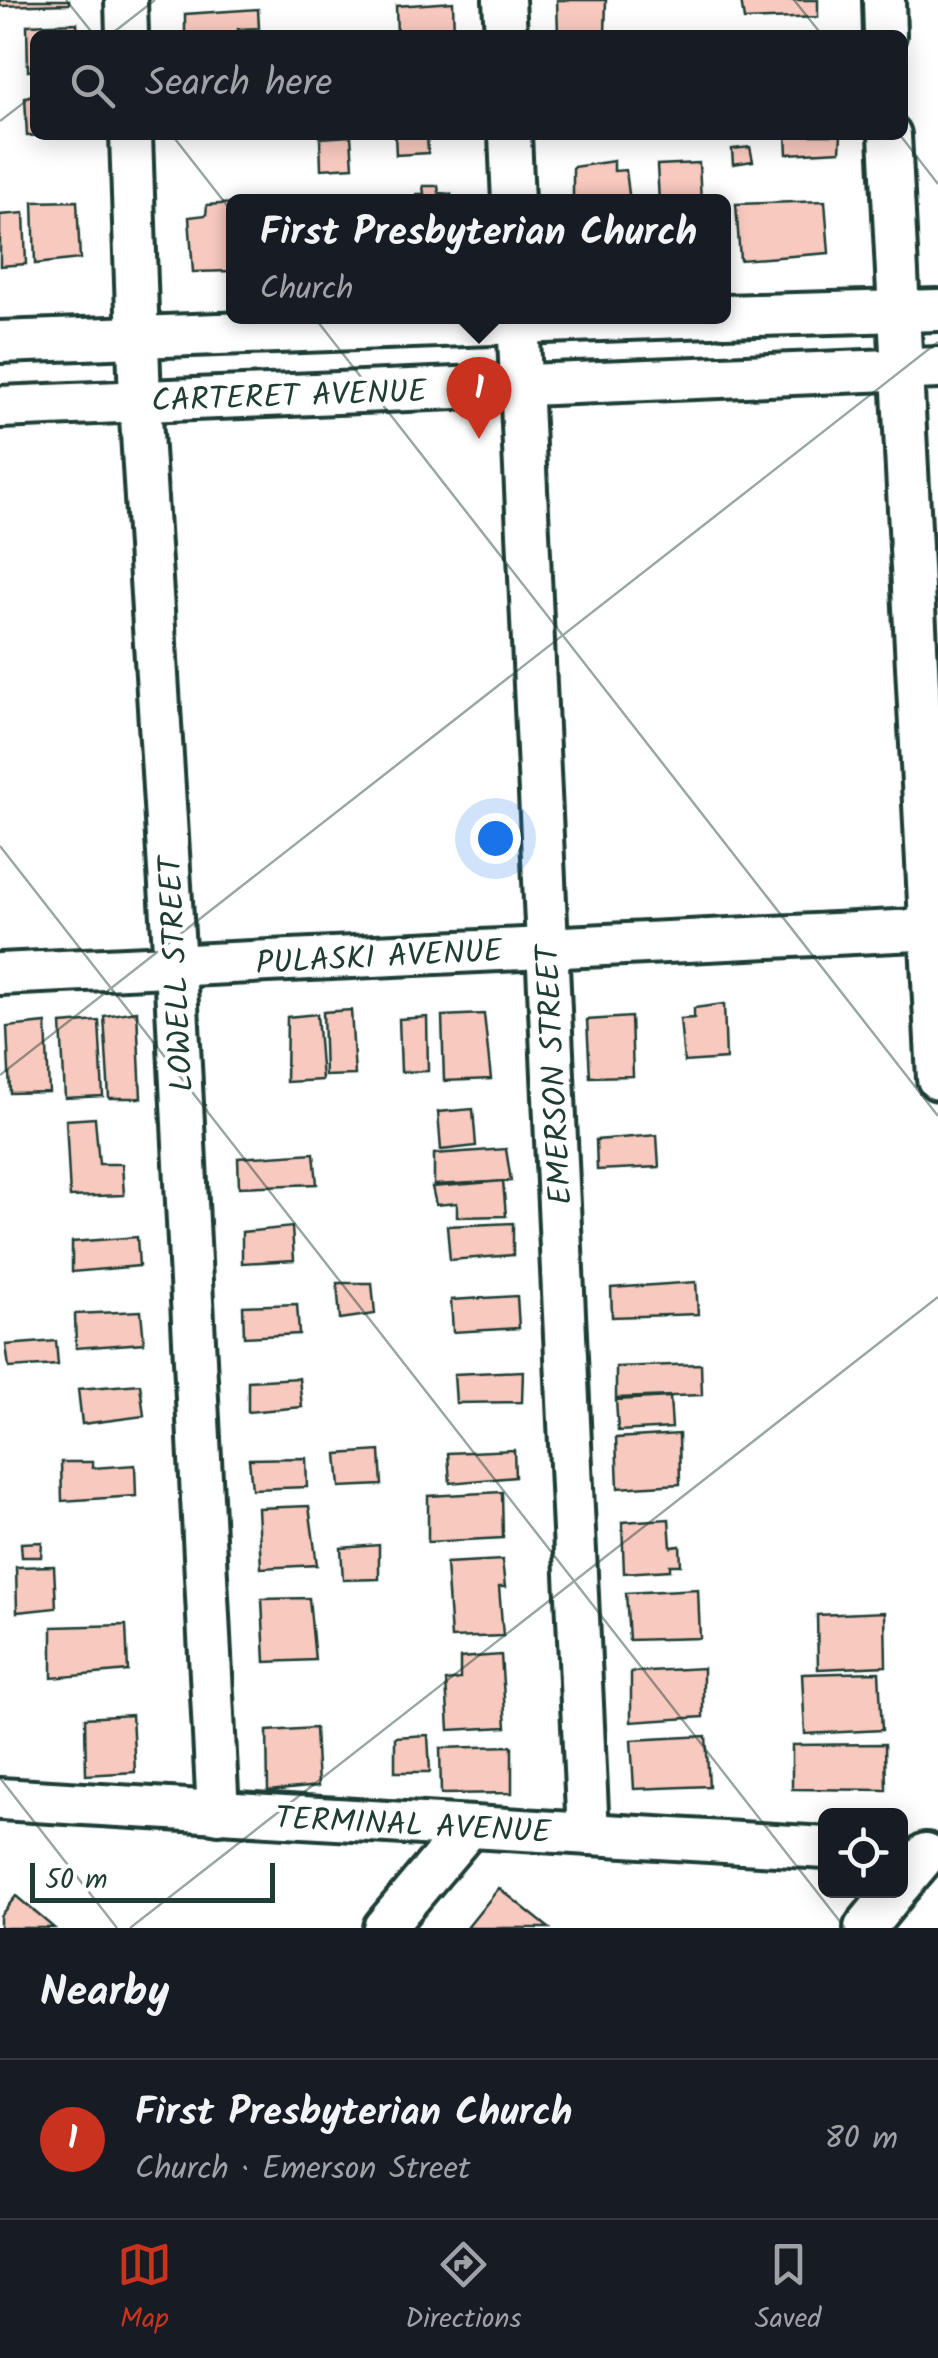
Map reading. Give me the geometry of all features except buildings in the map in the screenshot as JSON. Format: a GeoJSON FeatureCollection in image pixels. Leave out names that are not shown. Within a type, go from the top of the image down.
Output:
{"type":"FeatureCollection","features":[{"type":"Feature","properties":{"kind":"street"},"geometry":{"type":"LineString","coordinates":[[126,0],[127,30]]}},
{"type":"Feature","properties":{"kind":"street"},"geometry":{"type":"LineString","coordinates":[[504,0],[506,30]]}},
{"type":"Feature","properties":{"kind":"street"},"geometry":{"type":"LineString","coordinates":[[884,0],[885,30]]}},
{"type":"Feature","properties":{"kind":"street","name":"LOWELL STREET"},"geometry":{"type":"LineString","coordinates":[[130,140],[140,401],[176,966],[218,1812]]}},
{"type":"Feature","properties":{"kind":"street"},"geometry":{"type":"LineString","coordinates":[[510,140],[513,194]]}},
{"type":"Feature","properties":{"kind":"street"},"geometry":{"type":"LineString","coordinates":[[890,140],[898,312],[920,369],[938,1079]]}},
{"type":"Feature","properties":{"kind":"street"},"geometry":{"type":"LineString","coordinates":[[731,316],[938,310]]}},
{"type":"Feature","properties":{"kind":"street","name":"CARTERET AVENUE"},"geometry":{"type":"LineString","coordinates":[[0,342],[423,324]]}},
{"type":"Feature","properties":{"kind":"street","name":"EMERSON STREET"},"geometry":{"type":"LineString","coordinates":[[518,324],[588,1834]]}},
{"type":"Feature","properties":{"kind":"street","name":"CARTERET AVENUE"},"geometry":{"type":"LineString","coordinates":[[0,408],[920,369]]}},
{"type":"Feature","properties":{"kind":"street","name":"PULASKI AVENUE"},"geometry":{"type":"LineString","coordinates":[[0,974],[935,930]]}},
{"type":"Feature","properties":{"kind":"street","name":"TERMINAL AVENUE"},"geometry":{"type":"LineString","coordinates":[[0,1800],[818,1848]]}},
{"type":"Feature","properties":{"kind":"street"},"geometry":{"type":"LineString","coordinates":[[384,1928],[469,1828]]}},
{"type":"Feature","properties":{"kind":"street"},"geometry":{"type":"LineString","coordinates":[[886,1909],[921,1853]]}},
{"type":"Feature","properties":{"kind":"place","name":"First Presbyterian Church"},"geometry":{"type":"Point","coordinates":[479,439]}}]}
